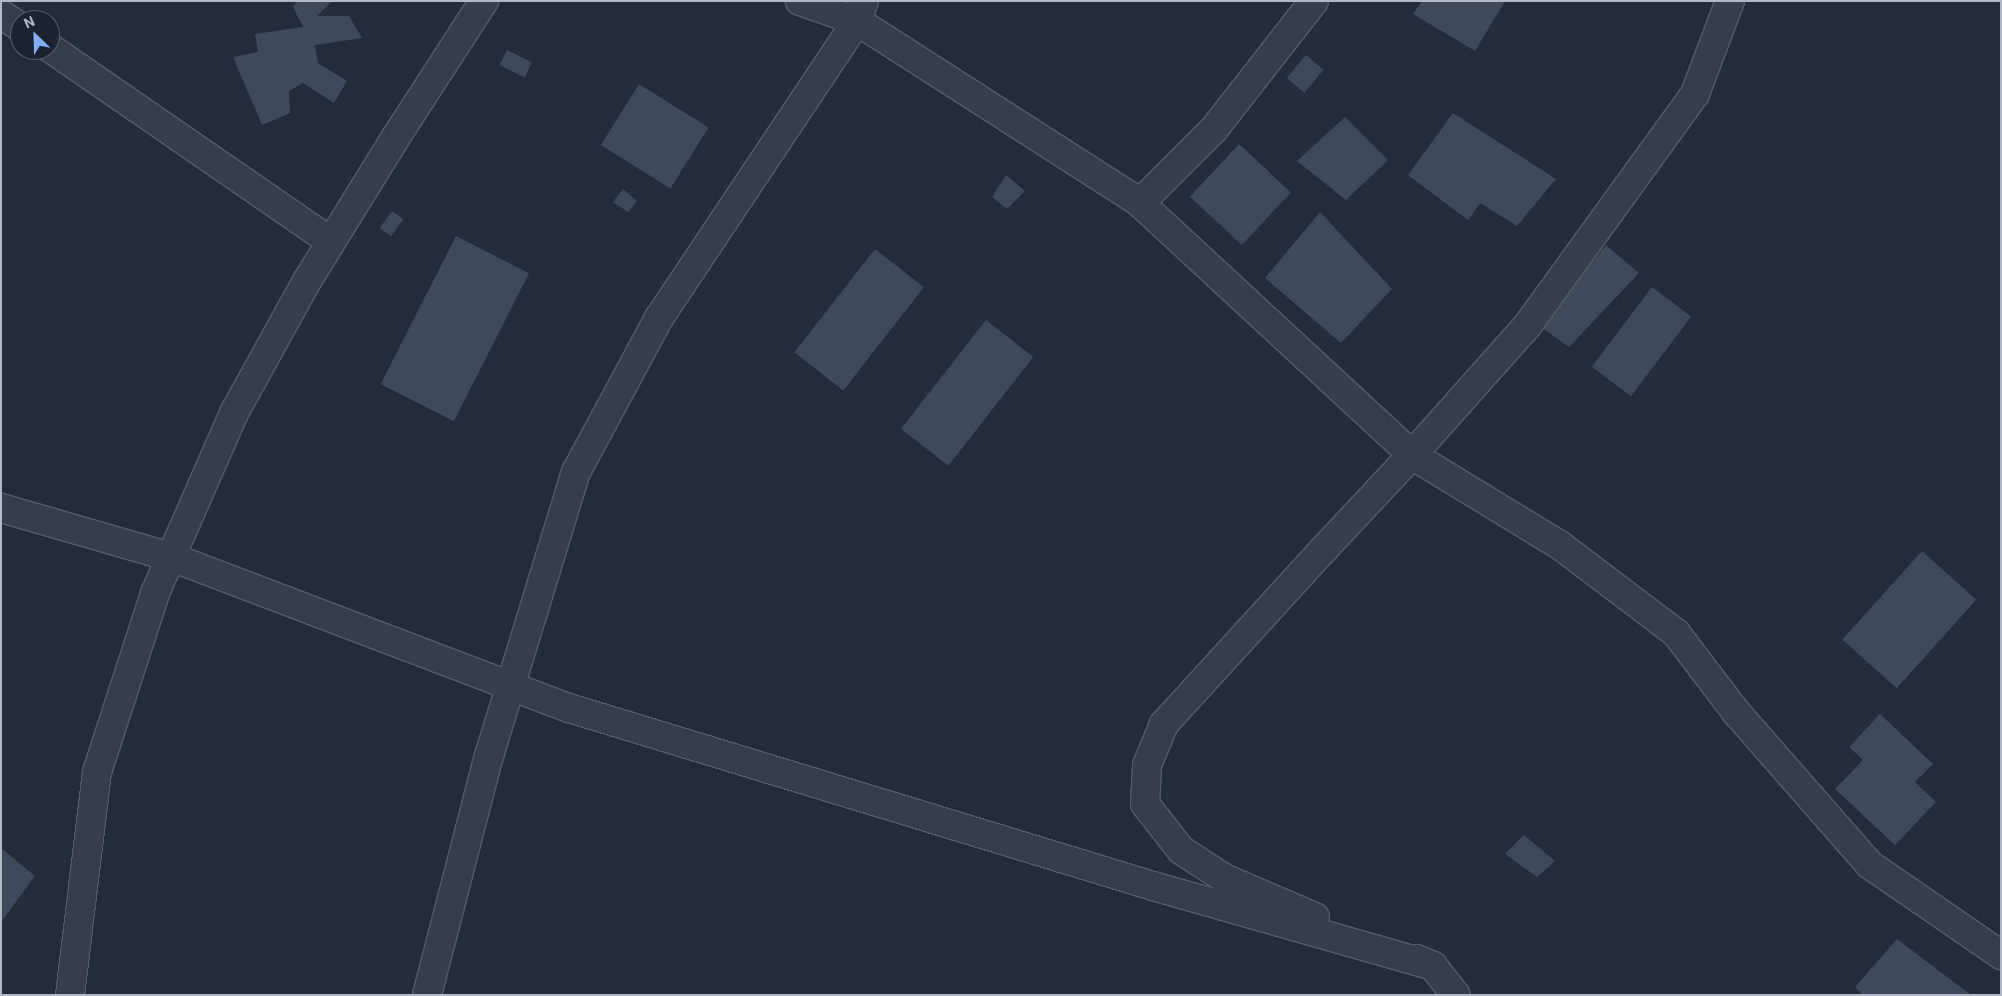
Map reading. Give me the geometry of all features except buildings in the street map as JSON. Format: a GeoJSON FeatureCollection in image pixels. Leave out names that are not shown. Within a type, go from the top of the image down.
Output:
{"type":"FeatureCollection","features":[{"type":"Feature","properties":{"kind":"street"},"geometry":{"type":"LineString","coordinates":[[70,995],[97,772],[154,593],[234,412],[331,242],[484,1]]}},
{"type":"Feature","properties":{"kind":"street"},"geometry":{"type":"LineString","coordinates":[[800,1],[861,11],[1140,203],[1412,455],[1561,546],[1676,632],[1736,712],[1870,865],[2001,955]]}},
{"type":"Feature","properties":{"kind":"street"},"geometry":{"type":"LineString","coordinates":[[1140,203],[1214,129],[1314,1]]}},
{"type":"Feature","properties":{"kind":"street"},"geometry":{"type":"LineString","coordinates":[[1456,995],[1433,966],[1224,878],[1181,850],[1145,804],[1147,765],[1164,724],[1412,455],[1527,326],[1695,94],[1730,1]]}},
{"type":"Feature","properties":{"kind":"street"},"geometry":{"type":"LineString","coordinates":[[427,995],[489,756],[576,472],[659,318],[861,11]]}},
{"type":"Feature","properties":{"kind":"street"},"geometry":{"type":"LineString","coordinates":[[60,55],[331,242]]}},
{"type":"Feature","properties":{"kind":"street"},"geometry":{"type":"LineString","coordinates":[[1,508],[171,557],[569,708],[1144,883],[1433,966]]}}]}
